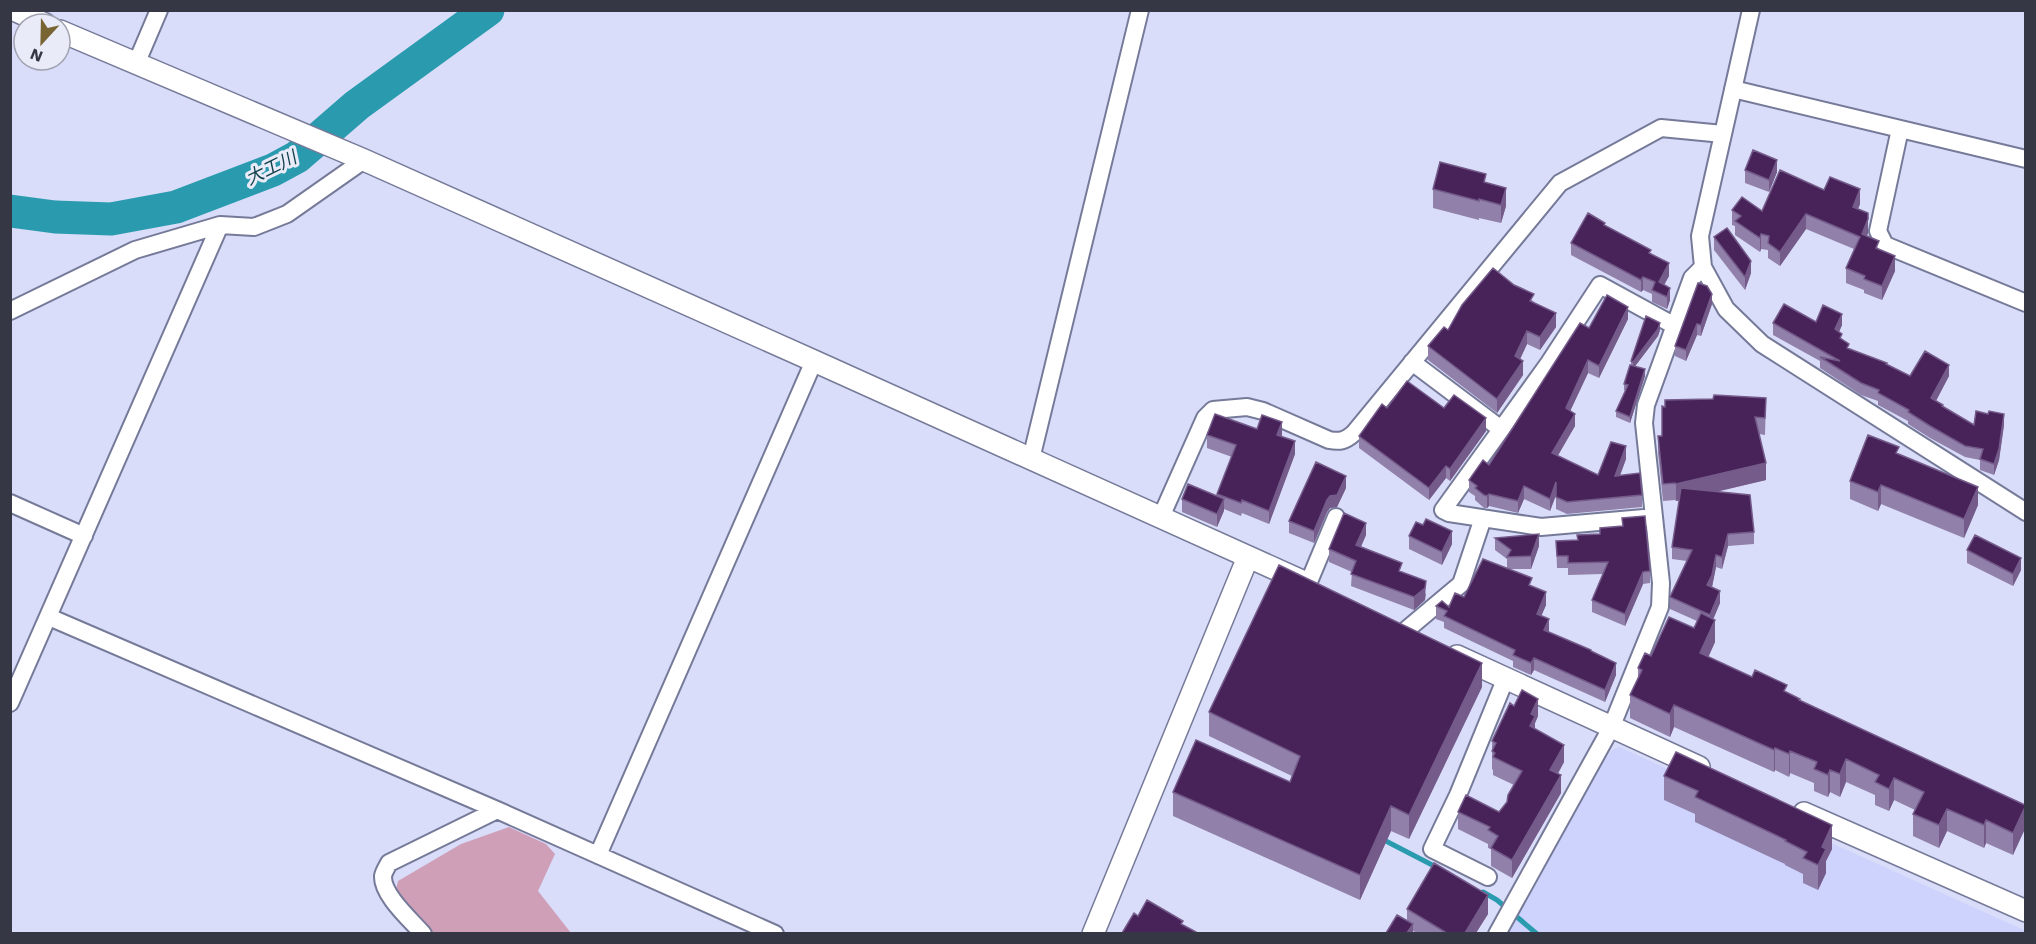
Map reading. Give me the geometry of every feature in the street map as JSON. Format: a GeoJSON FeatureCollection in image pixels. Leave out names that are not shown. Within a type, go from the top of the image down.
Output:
{"type":"FeatureCollection","features":[{"type":"Feature","properties":{"kind":"street"},"geometry":{"type":"LineString","coordinates":[[136,64],[159,10]]}},
{"type":"Feature","properties":{"kind":"street"},"geometry":{"type":"LineString","coordinates":[[1031,459],[1140,10]]}},
{"type":"Feature","properties":{"kind":"street"},"geometry":{"type":"LineString","coordinates":[[1750,10],[1700,236],[1703,267],[1726,309],[1762,344],[2025,512]]}},
{"type":"Feature","properties":{"kind":"street"},"geometry":{"type":"LineString","coordinates":[[72,36],[364,160],[1161,517],[1329,595]]}},
{"type":"Feature","properties":{"kind":"street"},"geometry":{"type":"LineString","coordinates":[[1733,89],[2025,159]]}},
{"type":"Feature","properties":{"kind":"street"},"geometry":{"type":"LineString","coordinates":[[1161,517],[1206,418],[1213,410],[1247,407],[1263,411],[1329,440],[1339,442],[1346,440],[1560,183],[1661,128],[1723,134]]}},
{"type":"Feature","properties":{"kind":"street"},"geometry":{"type":"LineString","coordinates":[[1900,129],[1878,231],[1885,245],[2025,303]]}},
{"type":"Feature","properties":{"kind":"street"},"geometry":{"type":"LineString","coordinates":[[10,311],[135,250],[220,225],[254,227],[287,214],[364,160]]}},
{"type":"Feature","properties":{"kind":"street"},"geometry":{"type":"LineString","coordinates":[[11,700],[220,225]]}},
{"type":"Feature","properties":{"kind":"street"},"geometry":{"type":"LineString","coordinates":[[1497,933],[1611,728],[1660,607],[1661,583],[1644,423],[1646,405],[1692,278],[1703,267]]}},
{"type":"Feature","properties":{"kind":"street"},"geometry":{"type":"LineString","coordinates":[[1654,517],[1541,527],[1449,513],[1443,510],[1549,363],[1600,285],[1675,326]]}},
{"type":"Feature","properties":{"kind":"street"},"geometry":{"type":"LineString","coordinates":[[598,855],[814,361]]}},
{"type":"Feature","properties":{"kind":"street"},"geometry":{"type":"LineString","coordinates":[[1412,362],[1501,429]]}},
{"type":"Feature","properties":{"kind":"street"},"geometry":{"type":"LineString","coordinates":[[10,503],[84,536]]}},
{"type":"Feature","properties":{"kind":"street"},"geometry":{"type":"LineString","coordinates":[[1308,584],[1336,517]]}},
{"type":"Feature","properties":{"kind":"street"},"geometry":{"type":"LineString","coordinates":[[1405,632],[1461,584],[1483,518]]}},
{"type":"Feature","properties":{"kind":"street"},"geometry":{"type":"LineString","coordinates":[[1093,933],[1248,557]]}},
{"type":"Feature","properties":{"kind":"street"},"geometry":{"type":"LineString","coordinates":[[49,617],[497,810],[775,933]]}},
{"type":"Feature","properties":{"kind":"street"},"geometry":{"type":"LineString","coordinates":[[1383,621],[1505,680],[1720,776]]}},
{"type":"Feature","properties":{"kind":"street"},"geometry":{"type":"LineString","coordinates":[[1488,877],[1432,849],[1463,797],[1505,680]]}},
{"type":"Feature","properties":{"kind":"street"},"geometry":{"type":"LineString","coordinates":[[1785,804],[2025,911]]}},
{"type":"Feature","properties":{"kind":"street"},"geometry":{"type":"LineString","coordinates":[[423,933],[388,894],[383,873],[389,863],[497,810]]}},
{"type":"Feature","properties":{"kind":"shaded area"},"geometry":{"type":"Polygon","coordinates":[[[1619,747],[2026,931],[2025,934],[1506,934],[1604,761],[1612,750],[1619,747]]]}},
{"type":"Feature","properties":{"kind":"shaded area"},"geometry":{"type":"Polygon","coordinates":[[[509,827],[546,844],[555,854],[538,891],[571,933],[434,933],[396,890],[398,881],[461,844],[509,827]]]}},
{"type":"Feature","properties":{"kind":"building"},"geometry":{"type":"Polygon","coordinates":[[[1753,150],[1777,160],[1769,180],[1745,170],[1753,150]]]}},
{"type":"Feature","properties":{"kind":"building"},"geometry":{"type":"Polygon","coordinates":[[[1440,162],[1486,174],[1484,182],[1506,188],[1501,205],[1433,189],[1440,162]]]}},
{"type":"Feature","properties":{"kind":"building"},"geometry":{"type":"Polygon","coordinates":[[[1780,170],[1824,190],[1830,177],[1860,189],[1853,207],[1868,213],[1862,234],[1879,241],[1876,248],[1895,256],[1882,286],[1846,268],[1860,237],[1806,214],[1780,252],[1768,243],[1769,236],[1761,234],[1760,238],[1735,221],[1741,216],[1732,210],[1742,197],[1762,211],[1780,170]]]}},
{"type":"Feature","properties":{"kind":"building"},"geometry":{"type":"Polygon","coordinates":[[[1588,213],[1605,223],[1604,225],[1651,250],[1649,253],[1669,263],[1659,282],[1670,288],[1667,297],[1652,290],[1655,282],[1643,277],[1641,280],[1571,243],[1588,213]]]}},
{"type":"Feature","properties":{"kind":"building"},"geometry":{"type":"Polygon","coordinates":[[[1727,228],[1751,261],[1745,277],[1714,237],[1727,228]]]}},
{"type":"Feature","properties":{"kind":"building"},"geometry":{"type":"Polygon","coordinates":[[[1493,268],[1514,285],[1534,294],[1530,301],[1556,313],[1540,337],[1527,331],[1515,356],[1523,361],[1497,399],[1428,346],[1444,327],[1448,330],[1462,305],[1493,268]]]}},
{"type":"Feature","properties":{"kind":"building"},"geometry":{"type":"Polygon","coordinates":[[[1698,283],[1707,286],[1712,294],[1701,325],[1697,324],[1686,350],[1675,346],[1698,283]]]}},
{"type":"Feature","properties":{"kind":"building"},"geometry":{"type":"Polygon","coordinates":[[[1607,295],[1628,307],[1599,366],[1588,360],[1566,408],[1575,414],[1552,453],[1598,475],[1611,442],[1626,446],[1615,476],[1640,473],[1642,495],[1567,502],[1556,497],[1556,482],[1550,499],[1524,486],[1518,501],[1489,494],[1484,495],[1469,480],[1483,460],[1489,465],[1580,323],[1589,328],[1607,295]]]}},
{"type":"Feature","properties":{"kind":"building"},"geometry":{"type":"Polygon","coordinates":[[[1784,304],[1816,322],[1823,305],[1842,314],[1835,329],[1842,334],[1840,338],[1849,344],[1847,348],[1887,363],[1910,376],[1925,351],[1949,365],[1931,398],[1974,425],[1976,411],[2004,414],[1999,449],[1994,464],[1980,459],[1983,449],[1965,446],[1930,426],[1908,412],[1909,410],[1878,393],[1879,390],[1861,383],[1820,357],[1840,361],[1773,323],[1784,304]]]}},
{"type":"Feature","properties":{"kind":"building"},"geometry":{"type":"Polygon","coordinates":[[[1646,316],[1660,323],[1633,362],[1631,361],[1646,316]]]}},
{"type":"Feature","properties":{"kind":"building"},"geometry":{"type":"Polygon","coordinates":[[[1630,365],[1645,369],[1630,417],[1616,411],[1628,385],[1624,384],[1630,365]]]}},
{"type":"Feature","properties":{"kind":"building"},"geometry":{"type":"Polygon","coordinates":[[[1407,381],[1444,408],[1454,395],[1486,418],[1450,469],[1446,466],[1429,488],[1359,436],[1382,404],[1387,408],[1407,381]]]}},
{"type":"Feature","properties":{"kind":"building"},"geometry":{"type":"Polygon","coordinates":[[[1714,395],[1766,398],[1765,418],[1755,417],[1766,463],[1676,484],[1663,484],[1658,436],[1662,436],[1662,406],[1665,407],[1665,400],[1713,399],[1714,395]]]}},
{"type":"Feature","properties":{"kind":"building"},"geometry":{"type":"Polygon","coordinates":[[[1215,414],[1257,429],[1262,415],[1282,422],[1277,435],[1295,441],[1269,511],[1242,500],[1241,503],[1217,494],[1236,445],[1207,435],[1215,414]]]}},
{"type":"Feature","properties":{"kind":"building"},"geometry":{"type":"Polygon","coordinates":[[[1868,435],[1899,447],[1896,453],[1978,487],[1964,519],[1881,485],[1878,492],[1850,481],[1868,435]]]}},
{"type":"Feature","properties":{"kind":"building"},"geometry":{"type":"Polygon","coordinates":[[[1316,462],[1346,476],[1337,495],[1330,496],[1327,500],[1314,531],[1289,521],[1316,462]]]}},
{"type":"Feature","properties":{"kind":"building"},"geometry":{"type":"Polygon","coordinates":[[[1188,484],[1224,499],[1217,514],[1182,499],[1188,484]]]}},
{"type":"Feature","properties":{"kind":"building"},"geometry":{"type":"Polygon","coordinates":[[[1681,488],[1750,495],[1754,532],[1728,534],[1722,557],[1716,555],[1712,575],[1707,585],[1720,591],[1710,615],[1670,597],[1692,550],[1672,547],[1681,488]]]}},
{"type":"Feature","properties":{"kind":"building"},"geometry":{"type":"Polygon","coordinates":[[[1344,513],[1366,523],[1356,545],[1402,563],[1399,571],[1426,581],[1425,588],[1414,597],[1351,574],[1356,561],[1329,549],[1344,513]]]}},
{"type":"Feature","properties":{"kind":"building"},"geometry":{"type":"Polygon","coordinates":[[[1645,516],[1650,571],[1643,572],[1625,614],[1592,600],[1608,562],[1568,563],[1568,556],[1557,556],[1556,541],[1578,540],[1577,535],[1600,534],[1600,528],[1623,526],[1622,518],[1645,516]]]}},
{"type":"Feature","properties":{"kind":"building"},"geometry":{"type":"Polygon","coordinates":[[[1426,519],[1452,531],[1442,552],[1409,536],[1416,522],[1423,525],[1426,519]]]}},
{"type":"Feature","properties":{"kind":"building"},"geometry":{"type":"Polygon","coordinates":[[[1539,534],[1531,556],[1507,557],[1511,550],[1495,538],[1539,534]]]}},
{"type":"Feature","properties":{"kind":"building"},"geometry":{"type":"Polygon","coordinates":[[[1975,535],[2021,558],[2013,574],[1967,550],[1975,535]]]}},
{"type":"Feature","properties":{"kind":"building"},"geometry":{"type":"Polygon","coordinates":[[[1483,559],[1532,578],[1529,585],[1546,592],[1537,614],[1549,619],[1544,630],[1616,663],[1605,690],[1534,658],[1531,663],[1513,655],[1515,650],[1444,616],[1447,611],[1436,606],[1442,601],[1449,607],[1455,593],[1464,597],[1483,559]]]}},
{"type":"Feature","properties":{"kind":"building"},"geometry":{"type":"Polygon","coordinates":[[[1279,565],[1482,663],[1409,815],[1391,806],[1360,875],[1173,792],[1196,740],[1290,782],[1300,756],[1209,712],[1279,565]]]}},
{"type":"Feature","properties":{"kind":"building"},"geometry":{"type":"Polygon","coordinates":[[[1701,613],[1715,620],[1700,653],[1752,677],[1755,670],[1787,685],[1784,691],[1799,700],[2025,805],[2013,833],[1986,820],[1984,825],[1947,809],[1939,825],[1913,814],[1924,792],[1894,778],[1889,789],[1875,782],[1879,775],[1846,759],[1840,774],[1830,770],[1828,775],[1814,769],[1817,762],[1790,751],[1789,754],[1775,748],[1774,750],[1674,705],[1670,714],[1630,695],[1642,670],[1638,668],[1645,653],[1651,656],[1669,617],[1694,628],[1701,613]]]}},
{"type":"Feature","properties":{"kind":"building"},"geometry":{"type":"Polygon","coordinates":[[[1522,690],[1538,699],[1531,714],[1535,716],[1530,726],[1564,745],[1550,770],[1561,775],[1512,860],[1491,848],[1498,836],[1488,830],[1490,827],[1458,812],[1466,795],[1499,812],[1507,802],[1508,795],[1522,771],[1493,757],[1495,753],[1492,751],[1496,743],[1492,741],[1510,703],[1514,706],[1522,690]]]}},
{"type":"Feature","properties":{"kind":"building"},"geometry":{"type":"Polygon","coordinates":[[[1676,752],[1832,825],[1822,847],[1826,849],[1818,865],[1803,858],[1807,852],[1695,797],[1698,791],[1664,776],[1676,752]]]}},
{"type":"Feature","properties":{"kind":"building"},"geometry":{"type":"Polygon","coordinates":[[[1434,863],[1488,895],[1465,933],[1444,933],[1407,909],[1434,863]]]}},
{"type":"Feature","properties":{"kind":"building"},"geometry":{"type":"Polygon","coordinates":[[[1147,900],[1183,921],[1181,924],[1196,933],[1122,933],[1134,913],[1138,916],[1147,900]]]}},
{"type":"Feature","properties":{"kind":"building"},"geometry":{"type":"Polygon","coordinates":[[[1397,915],[1413,924],[1407,933],[1386,933],[1397,915]]]}},
{"type":"Feature","properties":{"kind":"waterway","name":"大工川"},"geometry":{"type":"LineString","coordinates":[[10,211],[55,217],[111,219],[176,207],[273,170],[297,157],[357,105],[488,10]]}},
{"type":"Feature","properties":{"kind":"waterway"},"geometry":{"type":"LineString","coordinates":[[1382,839],[1438,868]]}},
{"type":"Feature","properties":{"kind":"waterway"},"geometry":{"type":"LineString","coordinates":[[1483,892],[1497,900],[1537,934]]}}]}
